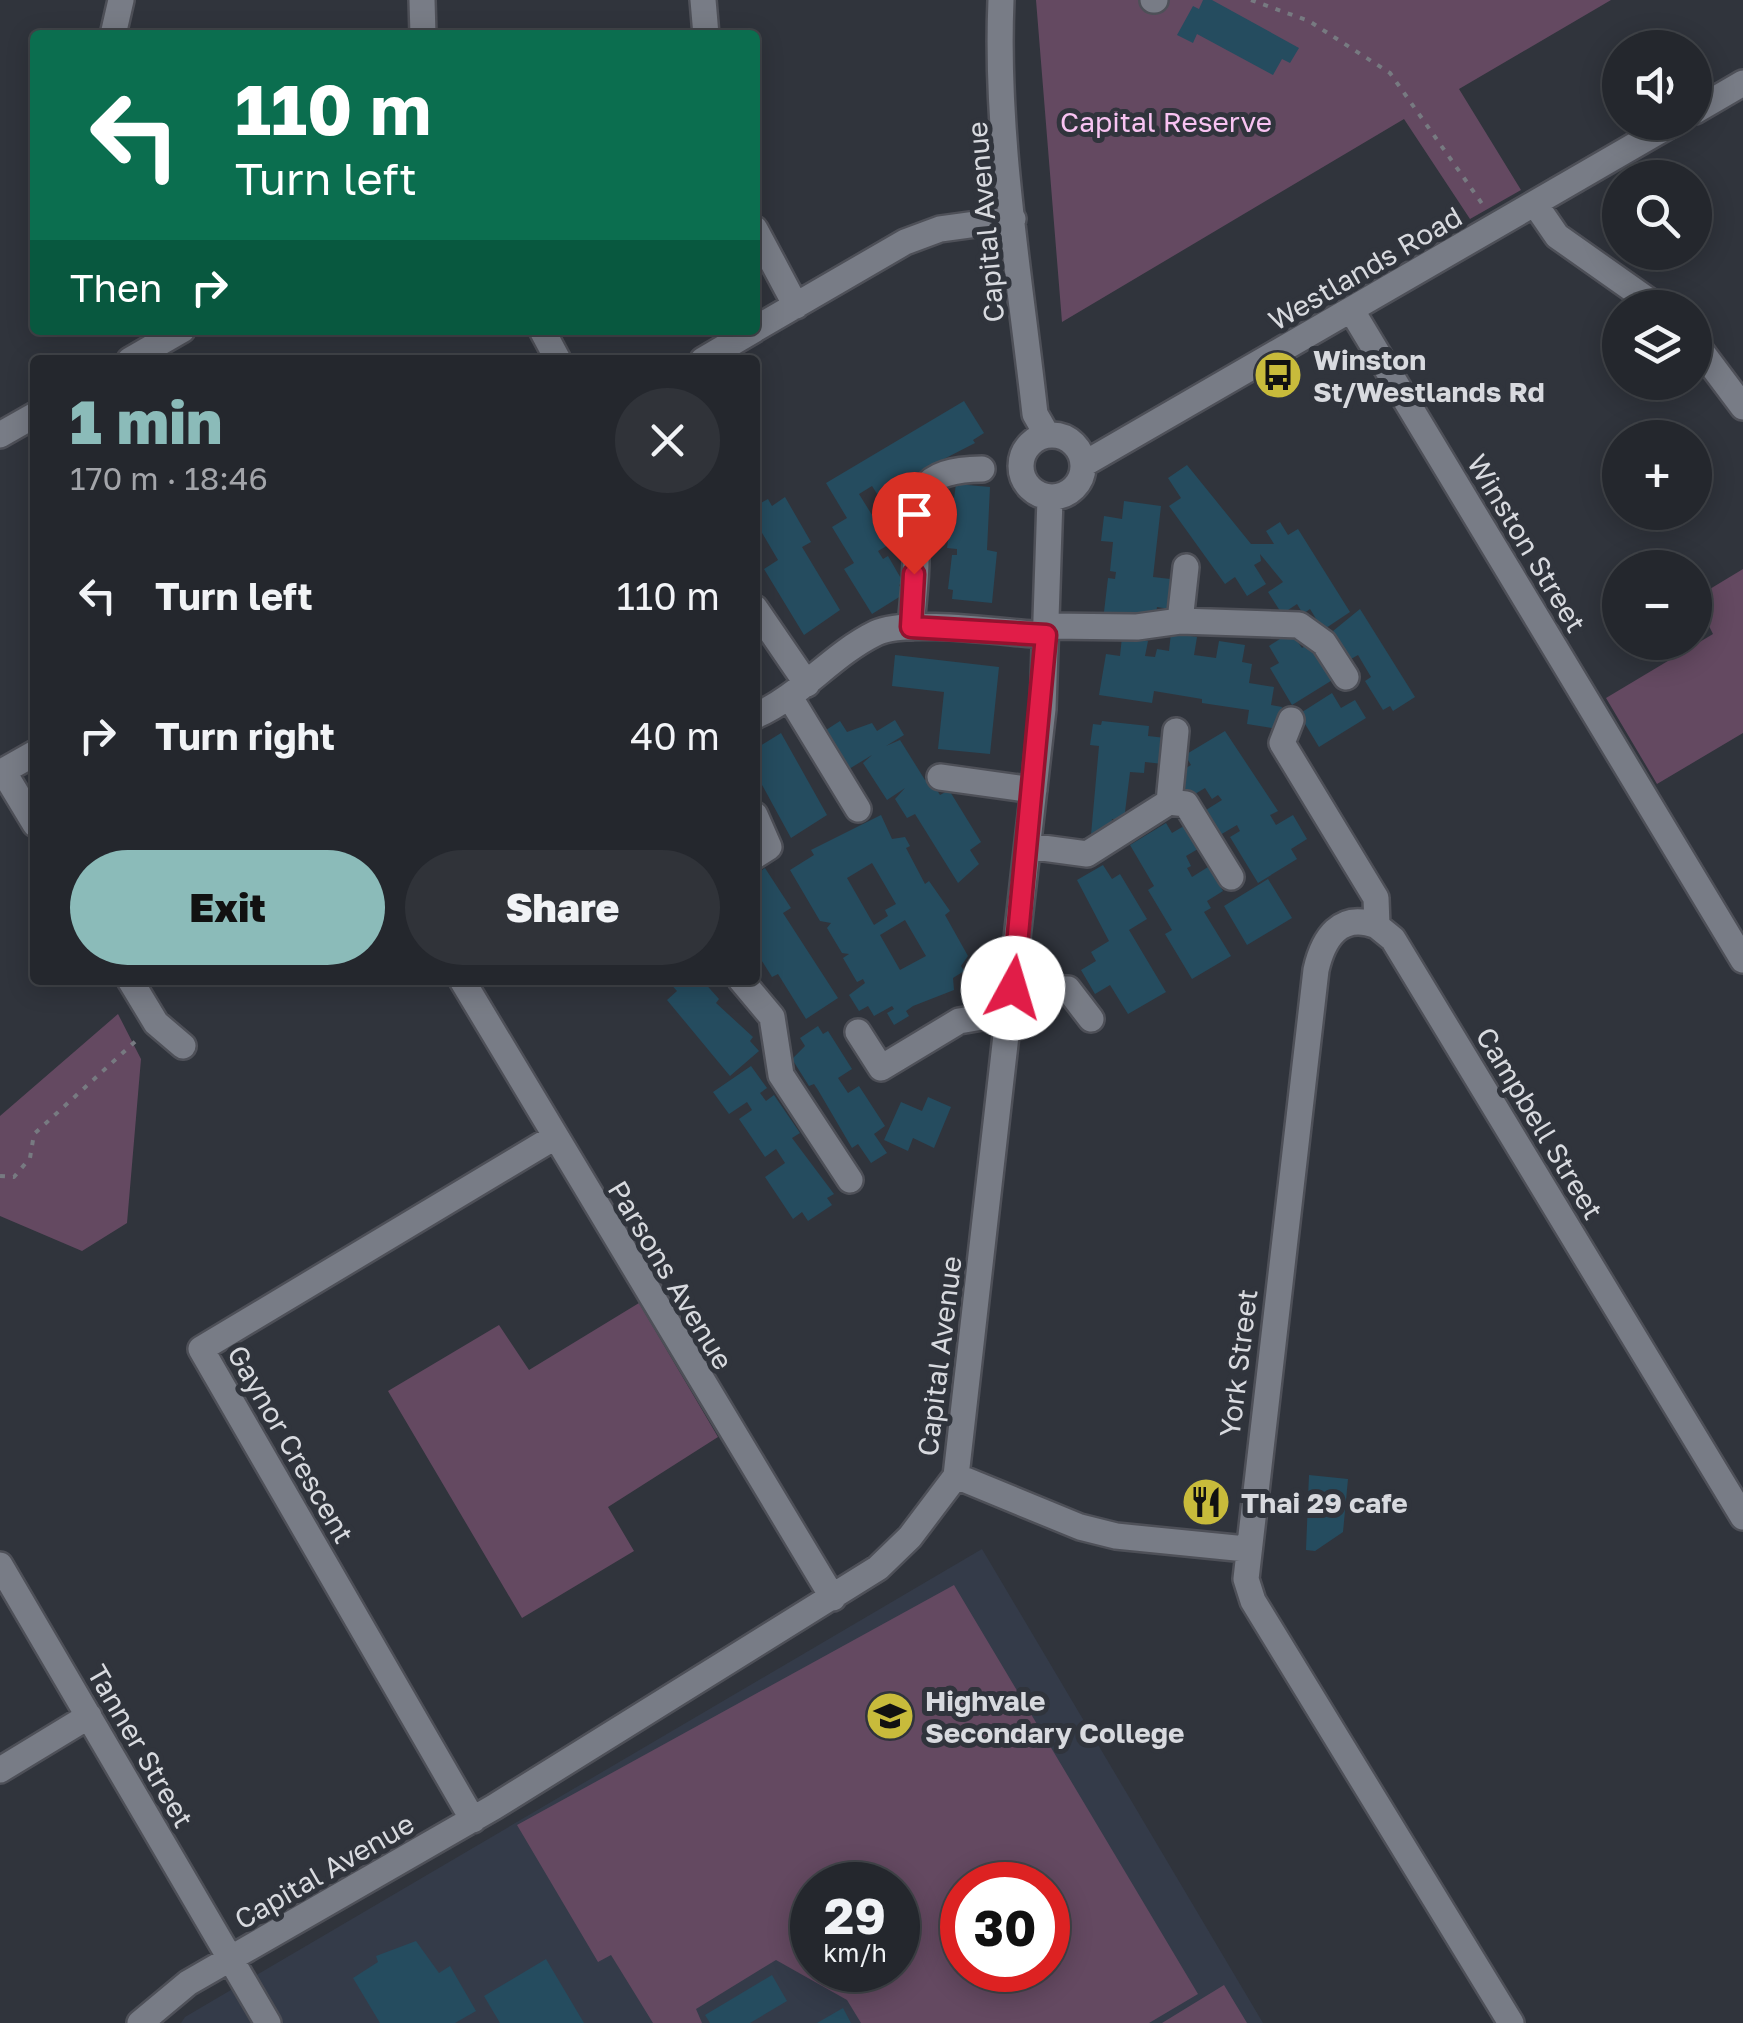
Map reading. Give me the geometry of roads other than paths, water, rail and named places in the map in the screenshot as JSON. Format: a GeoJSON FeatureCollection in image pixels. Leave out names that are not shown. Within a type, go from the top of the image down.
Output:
{"type":"FeatureCollection","features":[{"type":"Feature","properties":{"kind":"street"},"geometry":{"type":"LineString","coordinates":[[114,30],[121,0]]}},
{"type":"Feature","properties":{"kind":"street"},"geometry":{"type":"LineString","coordinates":[[422,0],[424,30]]}},
{"type":"Feature","properties":{"kind":"street"},"geometry":{"type":"LineString","coordinates":[[704,0],[706,30]]}},
{"type":"Feature","properties":{"kind":"street","name":"Capital Avenue"},"geometry":{"type":"LineString","coordinates":[[1001,0],[999,45],[1014,219],[1035,414],[1047,435]]}},
{"type":"Feature","properties":{"kind":"street"},"geometry":{"type":"LineString","coordinates":[[1712,101],[1743,83]]}},
{"type":"Feature","properties":{"kind":"street","name":"Westlands Road"},"geometry":{"type":"LineString","coordinates":[[1084,464],[1644,140]]}},
{"type":"Feature","properties":{"kind":"street"},"geometry":{"type":"LineString","coordinates":[[1534,204],[1556,236],[1633,290]]}},
{"type":"Feature","properties":{"kind":"street"},"geometry":{"type":"LineString","coordinates":[[760,327],[906,242],[940,230],[1014,219]]}},
{"type":"Feature","properties":{"kind":"street"},"geometry":{"type":"LineString","coordinates":[[760,238],[796,306]]}},
{"type":"Feature","properties":{"kind":"street","name":"Winston Street"},"geometry":{"type":"LineString","coordinates":[[1352,311],[1743,960]]}},
{"type":"Feature","properties":{"kind":"street"},"geometry":{"type":"LineString","coordinates":[[139,355],[173,335]]}},
{"type":"Feature","properties":{"kind":"street"},"geometry":{"type":"LineString","coordinates":[[711,355],[745,335]]}},
{"type":"Feature","properties":{"kind":"street"},"geometry":{"type":"LineString","coordinates":[[1712,366],[1743,407]]}},
{"type":"Feature","properties":{"kind":"street"},"geometry":{"type":"LineString","coordinates":[[4,425],[30,417]]}},
{"type":"Feature","properties":{"kind":"street"},"geometry":{"type":"LineString","coordinates":[[1047,435],[1068,439],[1084,464],[1078,485],[1070,493],[1050,498],[1030,489],[1021,470],[1026,449],[1047,435]]}},
{"type":"Feature","properties":{"kind":"street"},"geometry":{"type":"LineString","coordinates":[[911,627],[914,504],[929,484],[950,470],[982,469]]}},
{"type":"Feature","properties":{"kind":"street","name":"Capital Avenue"},"geometry":{"type":"LineString","coordinates":[[142,2023],[163,2000],[231,1958],[473,1820],[834,1598],[878,1568],[956,1476],[1034,790],[1047,630],[1050,498]]}},
{"type":"Feature","properties":{"kind":"street"},"geometry":{"type":"LineString","coordinates":[[1180,621],[1186,566]]}},
{"type":"Feature","properties":{"kind":"street"},"geometry":{"type":"LineString","coordinates":[[760,617],[858,809]]}},
{"type":"Feature","properties":{"kind":"street"},"geometry":{"type":"LineString","coordinates":[[760,713],[799,691],[841,654],[880,631],[911,627],[1137,628],[1180,621],[1299,625],[1324,643],[1346,678]]}},
{"type":"Feature","properties":{"kind":"street","name":"Campbell Street"},"geometry":{"type":"LineString","coordinates":[[1291,720],[1282,743],[1376,898],[1377,926],[1393,939],[1743,1517]]}},
{"type":"Feature","properties":{"kind":"street"},"geometry":{"type":"LineString","coordinates":[[1168,802],[1176,732]]}},
{"type":"Feature","properties":{"kind":"street"},"geometry":{"type":"LineString","coordinates":[[30,755],[2,772],[30,816]]}},
{"type":"Feature","properties":{"kind":"street"},"geometry":{"type":"LineString","coordinates":[[940,777],[1034,790]]}},
{"type":"Feature","properties":{"kind":"street"},"geometry":{"type":"LineString","coordinates":[[1028,846],[1088,854],[1168,802],[1186,804],[1231,876]]}},
{"type":"Feature","properties":{"kind":"street"},"geometry":{"type":"LineString","coordinates":[[760,826],[770,847],[760,853]]}},
{"type":"Feature","properties":{"kind":"street","name":"York Street"},"geometry":{"type":"LineString","coordinates":[[1377,926],[1355,922],[1330,932],[1316,970],[1246,1549],[1246,1579],[1253,1601],[1511,2023]]}},
{"type":"Feature","properties":{"kind":"street"},"geometry":{"type":"LineString","coordinates":[[133,985],[156,1023],[183,1046]]}},
{"type":"Feature","properties":{"kind":"street","name":"Parsons Avenue"},"geometry":{"type":"LineString","coordinates":[[465,985],[553,1138],[834,1598]]}},
{"type":"Feature","properties":{"kind":"street"},"geometry":{"type":"LineString","coordinates":[[745,985],[772,1017],[781,1076],[850,1180]]}},
{"type":"Feature","properties":{"kind":"street"},"geometry":{"type":"LineString","coordinates":[[858,1032],[881,1068],[959,1021],[1012,1000],[1068,989],[1091,1019]]}},
{"type":"Feature","properties":{"kind":"street","name":"Gaynor Crescent"},"geometry":{"type":"LineString","coordinates":[[473,1820],[202,1350],[553,1138]]}},
{"type":"Feature","properties":{"kind":"street"},"geometry":{"type":"LineString","coordinates":[[956,1476],[1080,1527],[1116,1536],[1246,1549]]}},
{"type":"Feature","properties":{"kind":"street","name":"Tanner Street"},"geometry":{"type":"LineString","coordinates":[[0,1565],[268,2023]]}},
{"type":"Feature","properties":{"kind":"street"},"geometry":{"type":"LineString","coordinates":[[0,1770],[89,1716]]}},
{"type":"Feature","properties":{"kind":"place","name":"Winston St/Westlands Rd"},"geometry":{"type":"Point","coordinates":[1278,375]}},
{"type":"Feature","properties":{"kind":"place","name":"Thai 29 cafe"},"geometry":{"type":"Point","coordinates":[1206,1502]}},
{"type":"Feature","properties":{"kind":"place","name":"Highvale Secondary College"},"geometry":{"type":"Point","coordinates":[890,1716]}},
{"type":"Feature","properties":{"kind":"park label","name":"Capital Reserve"},"geometry":{"type":"Point","coordinates":[1166,121]}}]}
